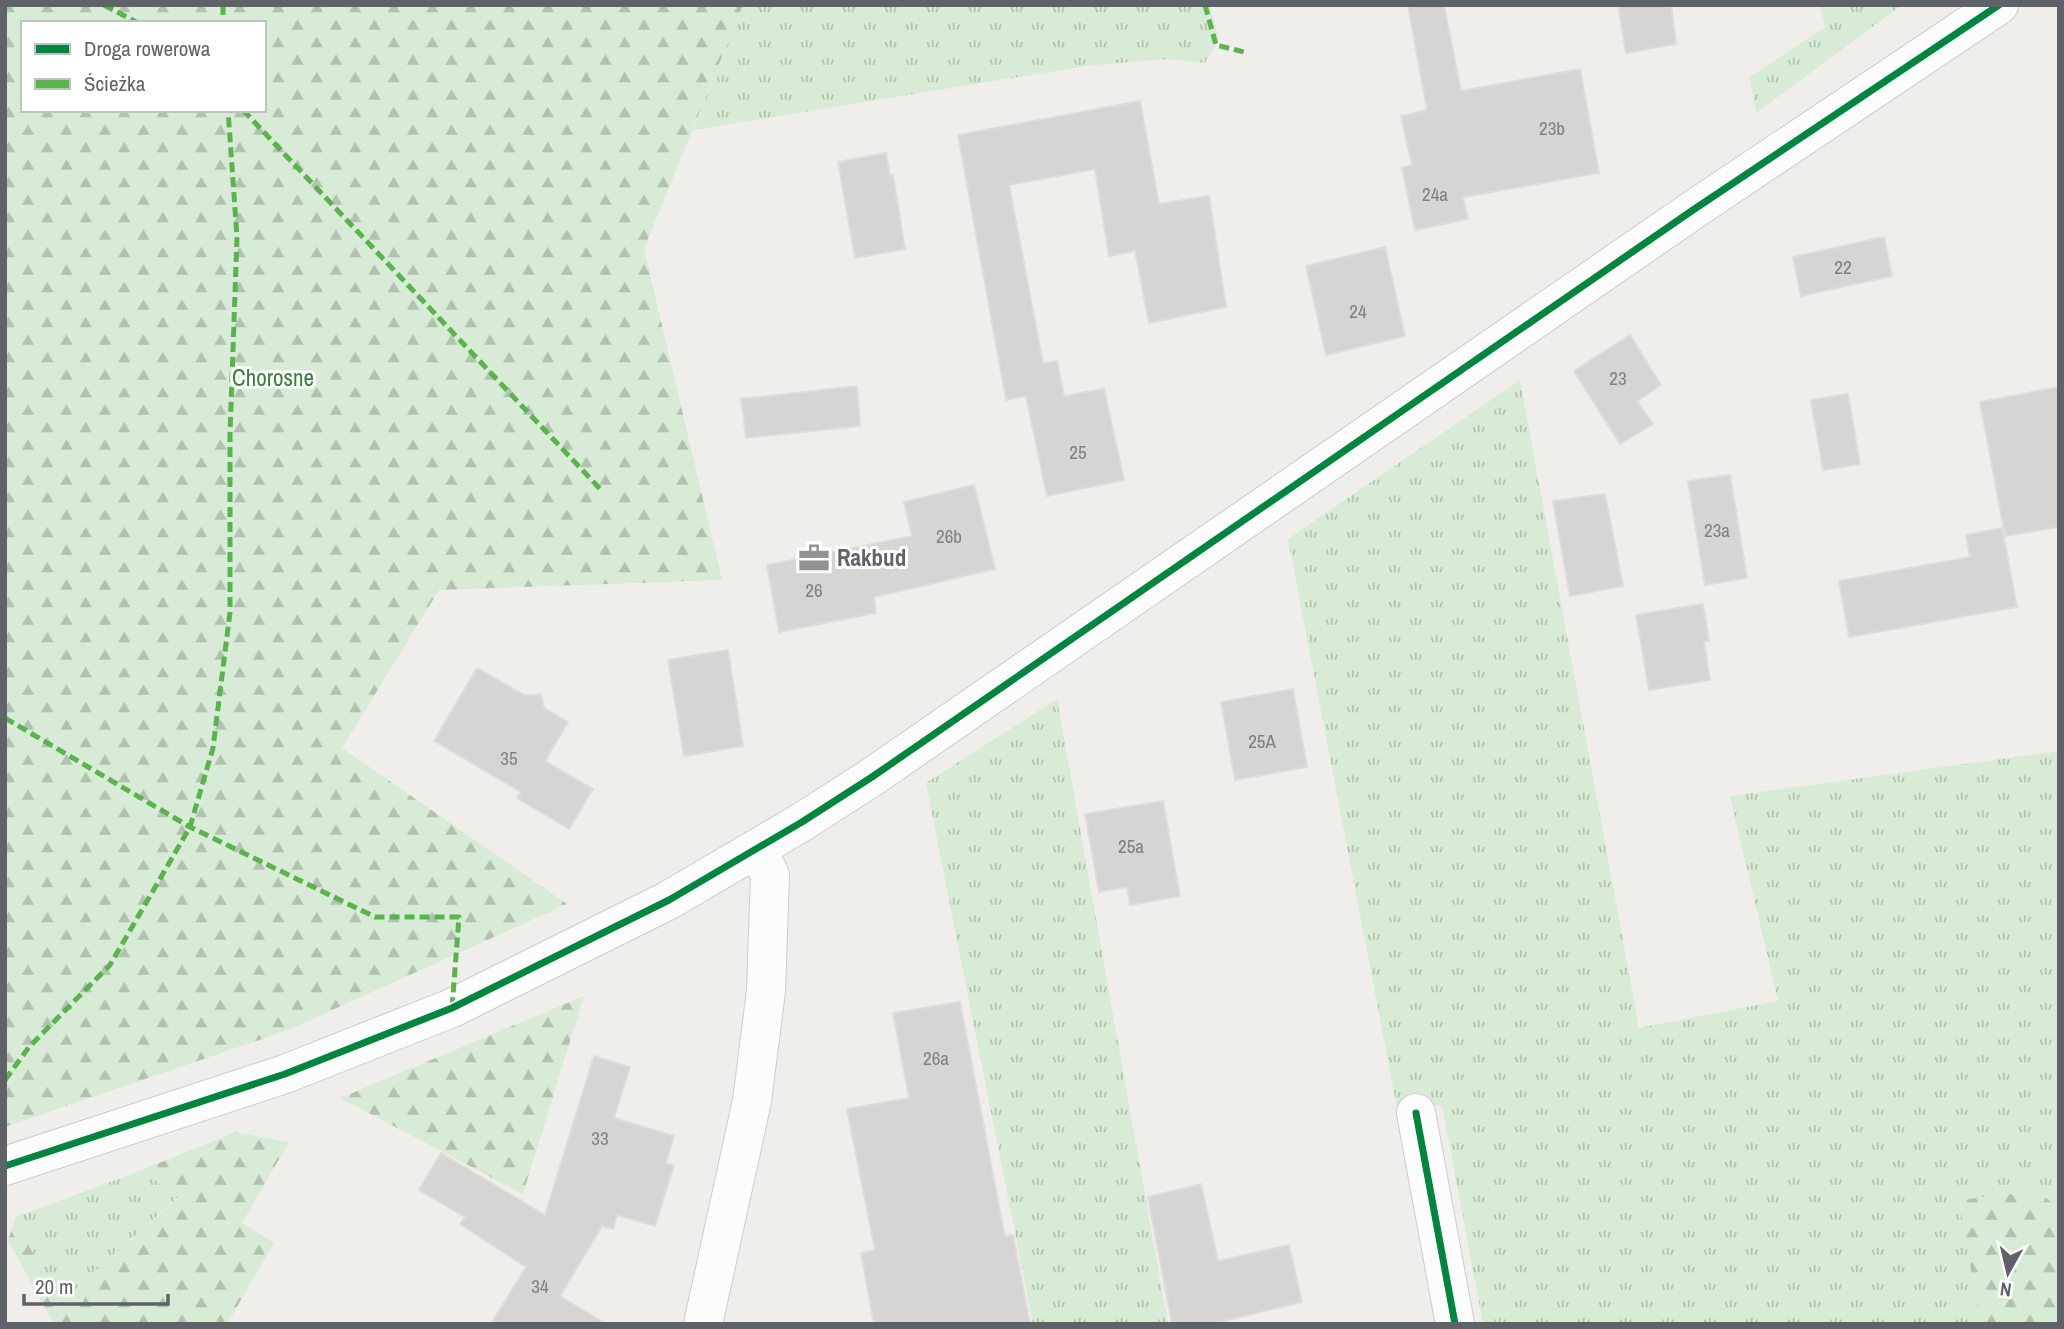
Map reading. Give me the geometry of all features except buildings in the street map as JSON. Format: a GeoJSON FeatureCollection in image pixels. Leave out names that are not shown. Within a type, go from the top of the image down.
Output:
{"type":"FeatureCollection","features":[{"type":"Feature","properties":{"kind":"street"},"geometry":{"type":"LineString","coordinates":[[5,1166],[285,1074],[452,1009],[669,900],[757,850],[872,777],[1693,211],[1999,5]]}},
{"type":"Feature","properties":{"kind":"street"},"geometry":{"type":"LineString","coordinates":[[703,1324],[752,1101],[766,991],[770,944],[770,875],[757,850]]}},
{"type":"Feature","properties":{"kind":"street"},"geometry":{"type":"LineString","coordinates":[[1416,1113],[1455,1324]]}},
{"type":"Feature","properties":{"kind":"green space","name":"Chorosne"},"geometry":{"type":"Polygon","coordinates":[[[5,5],[743,5],[644,249],[722,580],[439,590],[342,748],[567,904],[288,1030],[5,1127],[5,5]]]}},
{"type":"Feature","properties":{"kind":"green space"},"geometry":{"type":"Polygon","coordinates":[[[743,5],[1210,5],[1219,40],[1205,63],[1167,59],[1086,66],[693,130],[743,5]]]}},
{"type":"Feature","properties":{"kind":"green space"},"geometry":{"type":"Polygon","coordinates":[[[1820,5],[1902,5],[1756,113],[1750,77],[1825,27],[1820,5]]]}},
{"type":"Feature","properties":{"kind":"green space"},"geometry":{"type":"Polygon","coordinates":[[[1520,380],[1639,1028],[1778,1001],[1730,796],[2059,751],[2059,1209],[2038,1191],[1959,1200],[1980,1324],[1483,1324],[1442,1105],[1398,1113],[1288,539],[1520,380]]]}},
{"type":"Feature","properties":{"kind":"green space"},"geometry":{"type":"Polygon","coordinates":[[[1057,699],[1168,1324],[1033,1324],[926,783],[1057,699]]]}},
{"type":"Feature","properties":{"kind":"green space"},"geometry":{"type":"Polygon","coordinates":[[[584,996],[523,1194],[340,1098],[584,996]]]}},
{"type":"Feature","properties":{"kind":"green space"},"geometry":{"type":"Polygon","coordinates":[[[235,1132],[289,1142],[242,1223],[274,1243],[227,1324],[54,1324],[8,1240],[16,1217],[58,1305],[178,1198],[142,1170],[235,1132]]]}},
{"type":"Feature","properties":{"kind":"green space"},"geometry":{"type":"Polygon","coordinates":[[[142,1170],[178,1197],[58,1305],[16,1217],[142,1170]]]}},
{"type":"Feature","properties":{"kind":"green space"},"geometry":{"type":"Polygon","coordinates":[[[2038,1191],[2059,1209],[2059,1324],[1980,1324],[1959,1200],[2038,1191]]]}},
{"type":"Feature","properties":{"kind":"marked path"},"geometry":{"type":"LineString","coordinates":[[104,5],[134,21]]}},
{"type":"Feature","properties":{"kind":"marked path"},"geometry":{"type":"LineString","coordinates":[[223,5],[223,21]]}},
{"type":"Feature","properties":{"kind":"marked path"},"geometry":{"type":"LineString","coordinates":[[1205,5],[1216,45],[1248,53]]}},
{"type":"Feature","properties":{"kind":"marked path"},"geometry":{"type":"LineString","coordinates":[[5,1080],[29,1047],[110,965],[190,827],[213,748],[230,612],[230,434],[237,237],[228,112]]}},
{"type":"Feature","properties":{"kind":"marked path"},"geometry":{"type":"LineString","coordinates":[[245,112],[603,492]]}},
{"type":"Feature","properties":{"kind":"marked path"},"geometry":{"type":"LineString","coordinates":[[5,718],[190,827],[375,917],[459,917],[452,1008]]}},
{"type":"Feature","properties":{"kind":"cycle path"},"geometry":{"type":"LineString","coordinates":[[5,1166],[285,1074],[452,1008],[669,900],[802,822],[872,777],[1693,210],[1999,5]]}},
{"type":"Feature","properties":{"kind":"cycle path"},"geometry":{"type":"LineString","coordinates":[[1416,1113],[1455,1324]]}},
{"type":"Feature","properties":{"kind":"place","name":"Rakbud"},"geometry":{"type":"Point","coordinates":[814,558]}}]}
